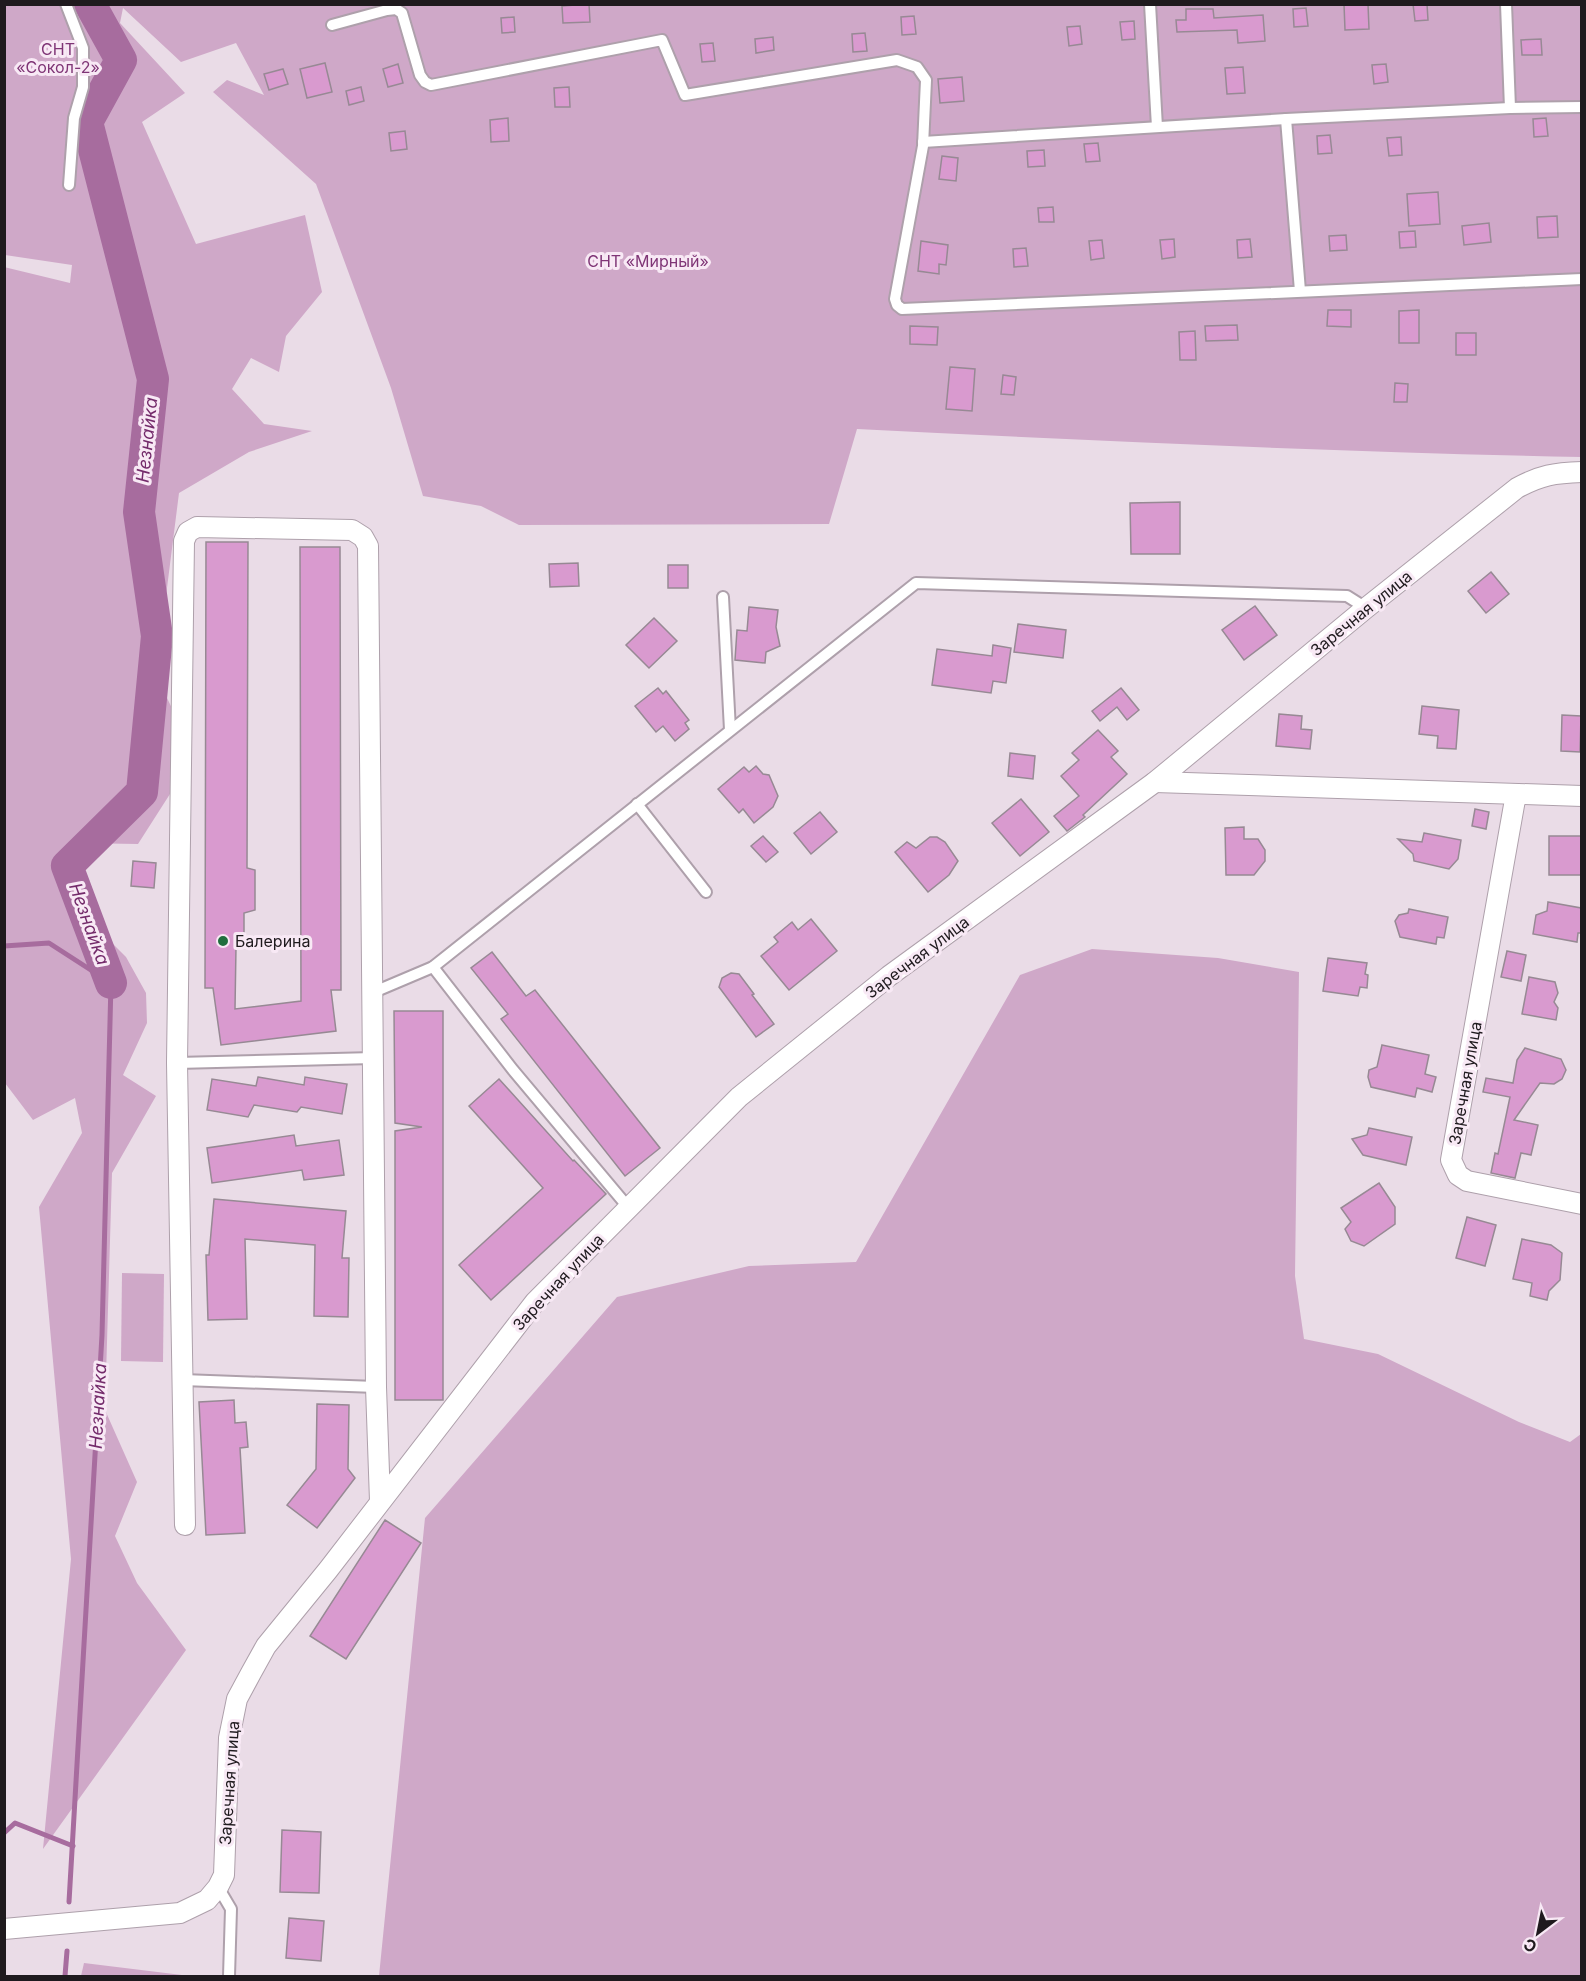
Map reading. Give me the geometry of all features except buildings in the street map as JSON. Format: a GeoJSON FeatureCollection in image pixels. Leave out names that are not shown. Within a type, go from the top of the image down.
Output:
{"type":"FeatureCollection","features":[{"type":"Feature","properties":{"kind":"street","name":"Заречная улица"},"geometry":{"type":"LineString","coordinates":[[218,1887],[224,1875],[229,1738],[237,1699],[266,1646],[328,1570],[535,1302],[739,1097],[889,976],[1155,782],[1366,608],[1517,488],[1537,477],[1581,472]]}},
{"type":"Feature","properties":{"kind":"street"},"geometry":{"type":"LineString","coordinates":[[185,1525],[177,1063],[184,541],[188,532],[197,527],[352,530],[363,537],[368,546],[376,1387],[380,1501]]}},
{"type":"Feature","properties":{"kind":"street"},"geometry":{"type":"LineString","coordinates":[[1155,782],[1581,796]]}},
{"type":"Feature","properties":{"kind":"street","name":"Заречная улица"},"geometry":{"type":"LineString","coordinates":[[1516,794],[1451,1160],[1458,1175],[1467,1181],[1581,1204]]}},
{"type":"Feature","properties":{"kind":"street"},"geometry":{"type":"LineString","coordinates":[[4,1929],[180,1913],[207,1900],[218,1887]]}},
{"type":"Feature","properties":{"kind":"lane"},"geometry":{"type":"LineString","coordinates":[[66,4],[83,48],[82,87],[74,118],[69,185]]}},
{"type":"Feature","properties":{"kind":"lane"},"geometry":{"type":"LineString","coordinates":[[1150,4],[1157,127]]}},
{"type":"Feature","properties":{"kind":"lane"},"geometry":{"type":"LineString","coordinates":[[1506,4],[1510,108]]}},
{"type":"Feature","properties":{"kind":"lane"},"geometry":{"type":"LineString","coordinates":[[332,25],[396,9],[402,13],[420,75],[431,86],[662,40],[685,95],[897,60],[916,67],[926,80],[923,142],[895,299],[897,305],[902,309],[1103,302],[1581,279]]}},
{"type":"Feature","properties":{"kind":"lane"},"geometry":{"type":"LineString","coordinates":[[923,142],[1286,119],[1510,108],[1581,107]]}},
{"type":"Feature","properties":{"kind":"lane"},"geometry":{"type":"LineString","coordinates":[[1286,119],[1300,291]]}},
{"type":"Feature","properties":{"kind":"lane"},"geometry":{"type":"LineString","coordinates":[[374,992],[433,967],[916,583],[1347,596],[1366,608]]}},
{"type":"Feature","properties":{"kind":"lane"},"geometry":{"type":"LineString","coordinates":[[723,597],[730,729]]}},
{"type":"Feature","properties":{"kind":"lane"},"geometry":{"type":"LineString","coordinates":[[637,804],[706,892]]}},
{"type":"Feature","properties":{"kind":"lane"},"geometry":{"type":"LineString","coordinates":[[433,967],[513,1070],[628,1207]]}},
{"type":"Feature","properties":{"kind":"lane"},"geometry":{"type":"LineString","coordinates":[[177,1063],[374,1058]]}},
{"type":"Feature","properties":{"kind":"lane"},"geometry":{"type":"LineString","coordinates":[[183,1380],[376,1387]]}},
{"type":"Feature","properties":{"kind":"lane"},"geometry":{"type":"LineString","coordinates":[[218,1887],[231,1909],[229,1977]]}},
{"type":"Feature","properties":{"kind":"green space","name":"СНТ «Мирный»"},"geometry":{"type":"Polygon","coordinates":[[[5,5],[1581,5],[1581,457],[1219,446],[857,429],[829,524],[519,525],[481,506],[423,496],[391,388],[316,184],[213,92],[227,80],[264,95],[236,43],[181,62],[123,8],[120,23],[185,93],[142,122],[196,244],[305,215],[322,292],[286,336],[279,372],[251,358],[232,389],[264,424],[312,431],[249,452],[179,493],[156,675],[180,725],[177,783],[138,844],[75,843],[98,929],[126,957],[146,993],[147,1023],[123,1075],[156,1096],[112,1173],[105,1410],[137,1482],[115,1536],[137,1583],[186,1650],[43,1849],[71,1559],[39,1207],[82,1133],[75,1098],[33,1120],[5,1083],[4,267],[70,283],[72,265],[5,255],[5,5]]]}},
{"type":"Feature","properties":{"kind":"green space"},"geometry":{"type":"Polygon","coordinates":[[[1092,949],[1218,958],[1299,972],[1295,1276],[1304,1339],[1378,1354],[1519,1422],[1570,1442],[1581,1434],[1581,1976],[379,1976],[425,1518],[617,1297],[749,1266],[856,1262],[1020,975],[1092,949]]]}},
{"type":"Feature","properties":{"kind":"green space"},"geometry":{"type":"Polygon","coordinates":[[[122,1273],[164,1274],[163,1362],[121,1361],[122,1273]]]}},
{"type":"Feature","properties":{"kind":"green space"},"geometry":{"type":"Polygon","coordinates":[[[84,1963],[190,1976],[81,1976],[84,1963]]]}},
{"type":"Feature","properties":{"kind":"waterway","name":"Незнайка"},"geometry":{"type":"LineString","coordinates":[[90,4],[121,60],[87,122],[153,379],[139,512],[157,636],[142,792],[67,866],[111,983]]}},
{"type":"Feature","properties":{"kind":"waterway","name":"Незнайка"},"geometry":{"type":"LineString","coordinates":[[4,946],[49,943],[111,983],[102,1335],[69,1902]]}},
{"type":"Feature","properties":{"kind":"waterway"},"geometry":{"type":"LineString","coordinates":[[4,1833],[15,1823],[73,1846]]}},
{"type":"Feature","properties":{"kind":"waterway","name":"Незнайка"},"geometry":{"type":"LineString","coordinates":[[65,1976],[67,1951]]}},
{"type":"Feature","properties":{"kind":"place","name":"Балерина"},"geometry":{"type":"Point","coordinates":[223,941]}},
{"type":"Feature","properties":{"kind":"park label","name":"СНТ «Сокол-2»"},"geometry":{"type":"Point","coordinates":[58,58]}}]}
